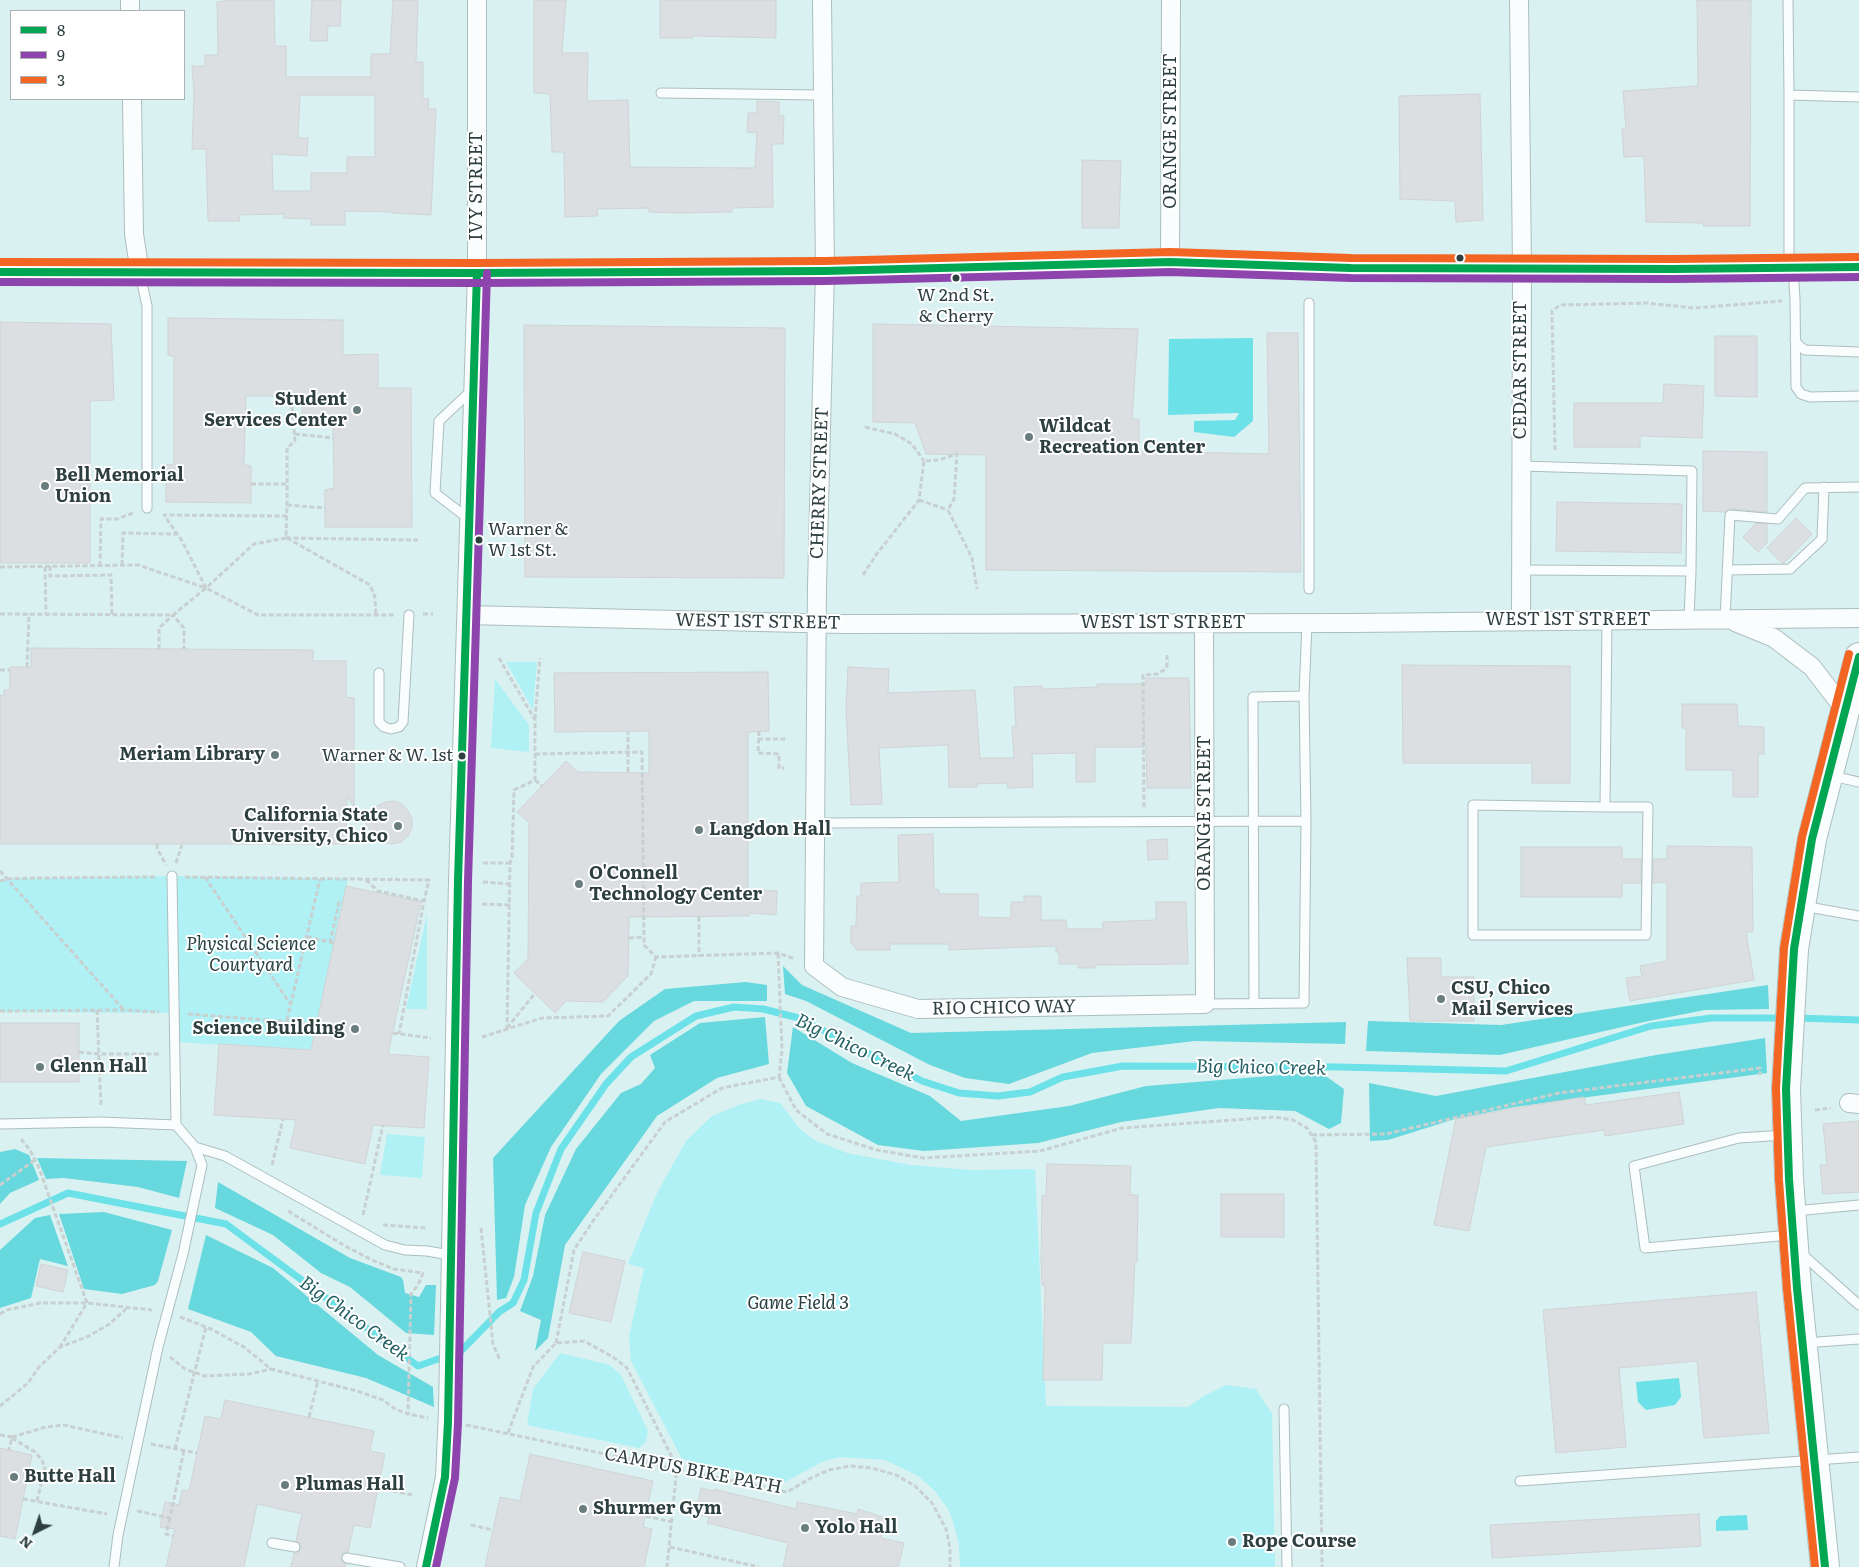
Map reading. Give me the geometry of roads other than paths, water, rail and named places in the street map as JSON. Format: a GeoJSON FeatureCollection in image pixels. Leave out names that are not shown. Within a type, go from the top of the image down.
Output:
{"type":"FeatureCollection","features":[{"type":"Feature","properties":{"kind":"main road"},"geometry":{"type":"LineString","coordinates":[[1825,1567],[1793,1231],[1786,1089],[1794,949],[1812,839],[1859,657]]}},
{"type":"Feature","properties":{"kind":"street","name":"IVY STREET"},"geometry":{"type":"LineString","coordinates":[[426,1567],[445,1477],[448,1416],[450,1256],[466,615],[478,273],[477,0]]}},
{"type":"Feature","properties":{"kind":"street","name":"CHERRY STREET"},"geometry":{"type":"LineString","coordinates":[[814,966],[817,586],[825,271],[822,0]]}},
{"type":"Feature","properties":{"kind":"street","name":"ORANGE STREET"},"geometry":{"type":"LineString","coordinates":[[1170,262],[1171,0]]}},
{"type":"Feature","properties":{"kind":"street","name":"CEDAR STREET"},"geometry":{"type":"LineString","coordinates":[[1520,0],[1522,268],[1520,620]]}},
{"type":"Feature","properties":{"kind":"street"},"geometry":{"type":"LineString","coordinates":[[132,100],[134,234],[140,273]]}},
{"type":"Feature","properties":{"kind":"street"},"geometry":{"type":"LineString","coordinates":[[0,272],[478,273],[825,271],[1170,262],[1351,268],[1673,269],[1859,267]]}},
{"type":"Feature","properties":{"kind":"street","name":"WEST 1ST STREET"},"geometry":{"type":"LineString","coordinates":[[466,615],[817,624],[1306,623],[1859,618]]}},
{"type":"Feature","properties":{"kind":"street"},"geometry":{"type":"LineString","coordinates":[[1725,619],[1774,638],[1812,667],[1846,710]]}},
{"type":"Feature","properties":{"kind":"street","name":"ORANGE STREET"},"geometry":{"type":"LineString","coordinates":[[1204,623],[1204,1004]]}},
{"type":"Feature","properties":{"kind":"street","name":"RIO CHICO WAY"},"geometry":{"type":"LineString","coordinates":[[814,966],[842,987],[918,1010],[1204,1004]]}},
{"type":"Feature","properties":{"kind":"lane"},"geometry":{"type":"LineString","coordinates":[[1788,0],[1791,267],[1795,299],[1796,387],[1801,394],[1810,397],[1859,396]]}},
{"type":"Feature","properties":{"kind":"lane"},"geometry":{"type":"LineString","coordinates":[[660,93],[823,95]]}},
{"type":"Feature","properties":{"kind":"lane"},"geometry":{"type":"LineString","coordinates":[[1789,95],[1859,97]]}},
{"type":"Feature","properties":{"kind":"lane"},"geometry":{"type":"LineString","coordinates":[[140,273],[148,306],[147,508]]}},
{"type":"Feature","properties":{"kind":"lane"},"geometry":{"type":"LineString","coordinates":[[1309,303],[1309,589]]}},
{"type":"Feature","properties":{"kind":"lane"},"geometry":{"type":"LineString","coordinates":[[1795,339],[1798,345],[1805,350],[1859,352]]}},
{"type":"Feature","properties":{"kind":"lane"},"geometry":{"type":"LineString","coordinates":[[470,520],[435,493],[439,421],[474,388]]}},
{"type":"Feature","properties":{"kind":"lane"},"geometry":{"type":"LineString","coordinates":[[1521,466],[1692,472],[1689,619]]}},
{"type":"Feature","properties":{"kind":"lane"},"geometry":{"type":"LineString","coordinates":[[1727,570],[1790,569],[1822,539],[1824,487]]}},
{"type":"Feature","properties":{"kind":"lane"},"geometry":{"type":"LineString","coordinates":[[1725,619],[1730,515],[1778,519],[1805,488],[1859,487]]}},
{"type":"Feature","properties":{"kind":"lane"},"geometry":{"type":"LineString","coordinates":[[1521,570],[1691,571]]}},
{"type":"Feature","properties":{"kind":"lane"},"geometry":{"type":"LineString","coordinates":[[379,673],[379,722],[384,727],[391,729],[399,727],[403,722],[409,615]]}},
{"type":"Feature","properties":{"kind":"lane"},"geometry":{"type":"LineString","coordinates":[[1605,807],[1607,620]]}},
{"type":"Feature","properties":{"kind":"lane"},"geometry":{"type":"LineString","coordinates":[[1204,1004],[1304,1003],[1306,821],[1304,696],[1306,623]]}},
{"type":"Feature","properties":{"kind":"lane"},"geometry":{"type":"LineString","coordinates":[[1254,1003],[1254,696],[1304,696]]}},
{"type":"Feature","properties":{"kind":"lane"},"geometry":{"type":"LineString","coordinates":[[1829,775],[1859,782]]}},
{"type":"Feature","properties":{"kind":"lane"},"geometry":{"type":"LineString","coordinates":[[1473,805],[1605,807],[1648,807],[1646,935],[1472,935],[1473,805]]}},
{"type":"Feature","properties":{"kind":"lane"},"geometry":{"type":"LineString","coordinates":[[816,823],[1306,821]]}},
{"type":"Feature","properties":{"kind":"lane"},"geometry":{"type":"LineString","coordinates":[[114,1567],[123,1512],[158,1347],[183,1254],[202,1165],[195,1147],[176,1125],[172,876]]}},
{"type":"Feature","properties":{"kind":"lane"},"geometry":{"type":"LineString","coordinates":[[1801,906],[1859,916]]}},
{"type":"Feature","properties":{"kind":"lane"},"geometry":{"type":"LineString","coordinates":[[2,1124],[101,1122],[176,1125]]}},
{"type":"Feature","properties":{"kind":"lane"},"geometry":{"type":"LineString","coordinates":[[1788,1135],[1739,1138],[1634,1166],[1645,1248],[1793,1231],[1859,1205]]}},
{"type":"Feature","properties":{"kind":"lane"},"geometry":{"type":"LineString","coordinates":[[195,1147],[225,1156],[385,1245],[405,1250],[427,1251],[450,1256]]}},
{"type":"Feature","properties":{"kind":"lane"},"geometry":{"type":"LineString","coordinates":[[1793,1231],[1859,1305]]}},
{"type":"Feature","properties":{"kind":"lane"},"geometry":{"type":"LineString","coordinates":[[1803,1343],[1859,1339]]}},
{"type":"Feature","properties":{"kind":"lane"},"geometry":{"type":"LineString","coordinates":[[1284,1409],[1287,1567]]}},
{"type":"Feature","properties":{"kind":"lane"},"geometry":{"type":"LineString","coordinates":[[1520,1481],[1859,1457]]}},
{"type":"Feature","properties":{"kind":"lane"},"geometry":{"type":"LineString","coordinates":[[272,1543],[295,1547]]}},
{"type":"Feature","properties":{"kind":"lane"},"geometry":{"type":"LineString","coordinates":[[347,1558],[400,1567]]}},
{"type":"Feature","properties":{"kind":"waterway","name":"Big Chico Creek"},"geometry":{"type":"LineString","coordinates":[[0,1224],[68,1193],[226,1224],[418,1366],[461,1351],[499,1312],[513,1303],[524,1280],[536,1213],[561,1149],[606,1084],[631,1057],[696,1016],[734,1007],[763,1009],[799,1018],[922,1081],[959,1093],[998,1096],[1030,1092],[1063,1077],[1123,1066],[1339,1067],[1506,1071],[1651,1026],[1711,1018],[1786,1018]]}},
{"type":"Feature","properties":{"kind":"waterway","name":"Big Chico Creek"},"geometry":{"type":"LineString","coordinates":[[1797,1018],[1859,1020]]}},
{"type":"Feature","properties":{"kind":"place","name":"W 2nd St. & Cherry"},"geometry":{"type":"Point","coordinates":[956,278]}},
{"type":"Feature","properties":{"kind":"place","name":"Student Services Center"},"geometry":{"type":"Point","coordinates":[357,410]}},
{"type":"Feature","properties":{"kind":"place","name":"Wildcat Recreation Center"},"geometry":{"type":"Point","coordinates":[1029,437]}},
{"type":"Feature","properties":{"kind":"place","name":"Bell Memorial Union"},"geometry":{"type":"Point","coordinates":[45,486]}},
{"type":"Feature","properties":{"kind":"place","name":"Warner & W 1st St."},"geometry":{"type":"Point","coordinates":[479,540]}},
{"type":"Feature","properties":{"kind":"place","name":"Meriam Library"},"geometry":{"type":"Point","coordinates":[275,755]}},
{"type":"Feature","properties":{"kind":"place","name":"Warner & W. 1st"},"geometry":{"type":"Point","coordinates":[462,756]}},
{"type":"Feature","properties":{"kind":"place","name":"California State University, Chico"},"geometry":{"type":"Point","coordinates":[398,826]}},
{"type":"Feature","properties":{"kind":"place","name":"Langdon Hall"},"geometry":{"type":"Point","coordinates":[699,830]}},
{"type":"Feature","properties":{"kind":"place","name":"O'Connell Technology Center"},"geometry":{"type":"Point","coordinates":[579,884]}},
{"type":"Feature","properties":{"kind":"place","name":"CSU, Chico Mail Services"},"geometry":{"type":"Point","coordinates":[1441,999]}},
{"type":"Feature","properties":{"kind":"place","name":"Science Building"},"geometry":{"type":"Point","coordinates":[355,1029]}},
{"type":"Feature","properties":{"kind":"place","name":"Glenn Hall"},"geometry":{"type":"Point","coordinates":[40,1067]}},
{"type":"Feature","properties":{"kind":"place","name":"Butte Hall"},"geometry":{"type":"Point","coordinates":[14,1477]}},
{"type":"Feature","properties":{"kind":"place","name":"Plumas Hall"},"geometry":{"type":"Point","coordinates":[285,1485]}},
{"type":"Feature","properties":{"kind":"place","name":"Shurmer Gym"},"geometry":{"type":"Point","coordinates":[583,1509]}},
{"type":"Feature","properties":{"kind":"place","name":"Yolo Hall"},"geometry":{"type":"Point","coordinates":[805,1528]}},
{"type":"Feature","properties":{"kind":"place","name":"Rope Course"},"geometry":{"type":"Point","coordinates":[1232,1542]}},
{"type":"Feature","properties":{"kind":"park label","name":"Physical Science Courtyard"},"geometry":{"type":"Point","coordinates":[251,955]}},
{"type":"Feature","properties":{"kind":"park label","name":"Game Field 3"},"geometry":{"type":"Point","coordinates":[798,1304]}}]}
